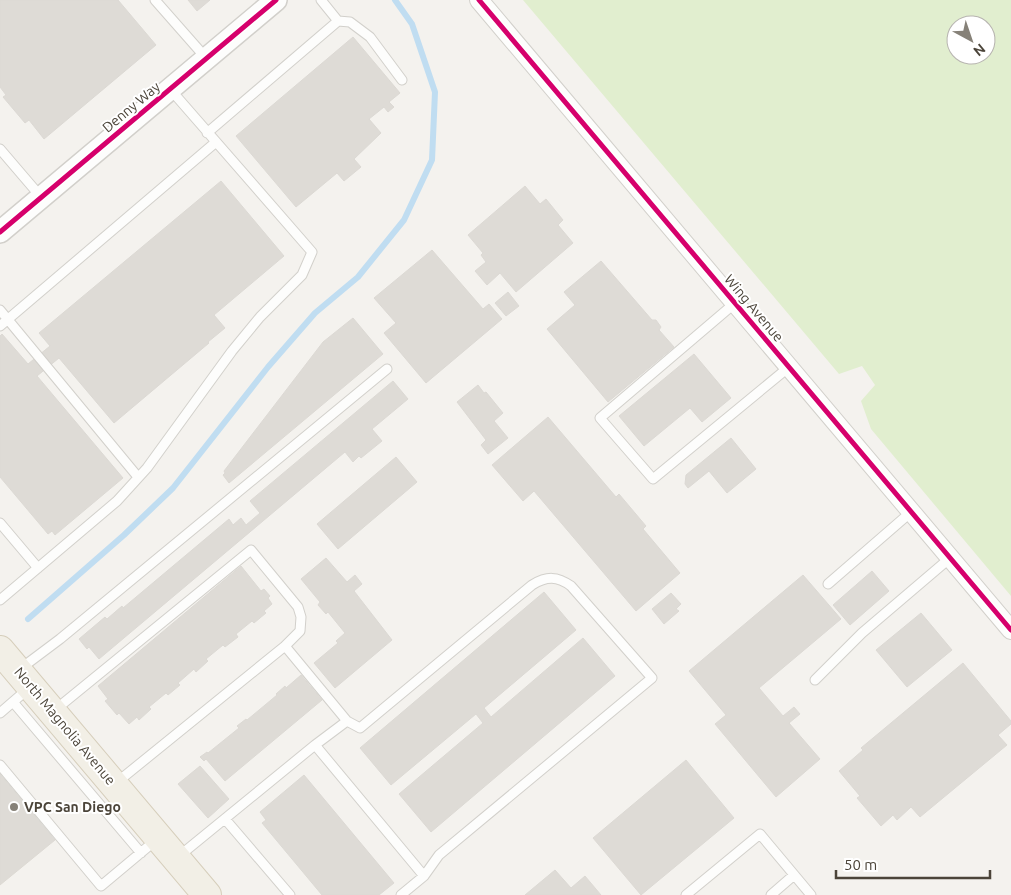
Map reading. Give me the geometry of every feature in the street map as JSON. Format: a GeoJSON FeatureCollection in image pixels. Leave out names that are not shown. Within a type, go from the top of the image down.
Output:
{"type":"FeatureCollection","features":[{"type":"Feature","properties":{"kind":"main road","name":"North Magnolia Avenue"},"geometry":{"type":"LineString","coordinates":[[0,650],[21,686],[53,712],[114,784],[158,850],[198,890]]}},
{"type":"Feature","properties":{"kind":"street","name":"Denny Way"},"geometry":{"type":"LineString","coordinates":[[0,232],[276,0]]}},
{"type":"Feature","properties":{"kind":"street","name":"Wing Avenue"},"geometry":{"type":"LineString","coordinates":[[479,0],[1011,630]]}},
{"type":"Feature","properties":{"kind":"lane"},"geometry":{"type":"LineString","coordinates":[[155,0],[206,58]]}},
{"type":"Feature","properties":{"kind":"lane"},"geometry":{"type":"LineString","coordinates":[[321,0],[338,21]]}},
{"type":"Feature","properties":{"kind":"lane"},"geometry":{"type":"LineString","coordinates":[[207,133],[338,21],[350,22],[370,37],[402,80]]}},
{"type":"Feature","properties":{"kind":"lane"},"geometry":{"type":"LineString","coordinates":[[0,600],[117,501],[138,477],[260,317],[302,275],[312,252],[170,89]]}},
{"type":"Feature","properties":{"kind":"lane"},"geometry":{"type":"LineString","coordinates":[[0,326],[216,142]]}},
{"type":"Feature","properties":{"kind":"lane"},"geometry":{"type":"LineString","coordinates":[[2,155],[41,197]]}},
{"type":"Feature","properties":{"kind":"lane"},"geometry":{"type":"LineString","coordinates":[[735,303],[600,418],[653,479],[789,366]]}},
{"type":"Feature","properties":{"kind":"lane"},"geometry":{"type":"LineString","coordinates":[[0,310],[138,477]]}},
{"type":"Feature","properties":{"kind":"lane"},"geometry":{"type":"LineString","coordinates":[[0,713],[68,632],[387,369]]}},
{"type":"Feature","properties":{"kind":"lane"},"geometry":{"type":"LineString","coordinates":[[828,584],[911,512]]}},
{"type":"Feature","properties":{"kind":"lane"},"geometry":{"type":"LineString","coordinates":[[0,523],[38,568]]}},
{"type":"Feature","properties":{"kind":"lane"},"geometry":{"type":"LineString","coordinates":[[53,712],[250,550],[298,607],[301,617],[300,631],[114,784]]}},
{"type":"Feature","properties":{"kind":"lane"},"geometry":{"type":"LineString","coordinates":[[815,680],[862,633],[950,558]]}},
{"type":"Feature","properties":{"kind":"lane"},"geometry":{"type":"LineString","coordinates":[[284,646],[347,721],[360,728],[532,585],[548,577],[555,577],[571,586],[652,678],[439,855],[424,876],[401,895]]}},
{"type":"Feature","properties":{"kind":"lane"},"geometry":{"type":"LineString","coordinates":[[21,686],[158,850]]}},
{"type":"Feature","properties":{"kind":"lane"},"geometry":{"type":"LineString","coordinates":[[0,765],[101,886],[158,850],[225,819],[347,721]]}},
{"type":"Feature","properties":{"kind":"lane"},"geometry":{"type":"LineString","coordinates":[[316,745],[424,876]]}},
{"type":"Feature","properties":{"kind":"lane"},"geometry":{"type":"LineString","coordinates":[[225,819],[290,895]]}},
{"type":"Feature","properties":{"kind":"lane"},"geometry":{"type":"LineString","coordinates":[[686,895],[760,834],[811,895]]}},
{"type":"Feature","properties":{"kind":"lane"},"geometry":{"type":"LineString","coordinates":[[770,895],[794,875]]}},
{"type":"Feature","properties":{"kind":"green space"},"geometry":{"type":"Polygon","coordinates":[[[523,0],[1011,0],[1011,596],[871,429],[861,401],[875,385],[862,366],[839,374],[523,0]]]}},
{"type":"Feature","properties":{"kind":"building"},"geometry":{"type":"Polygon","coordinates":[[[0,0],[118,0],[156,45],[44,139],[29,120],[25,123],[3,97],[6,95],[0,87],[0,0]]]}},
{"type":"Feature","properties":{"kind":"building"},"geometry":{"type":"Polygon","coordinates":[[[188,0],[210,0],[197,11],[188,0]]]}},
{"type":"Feature","properties":{"kind":"building"},"geometry":{"type":"Polygon","coordinates":[[[353,37],[400,93],[389,102],[394,107],[388,112],[384,107],[369,119],[381,133],[354,159],[361,167],[344,181],[337,173],[296,207],[236,136],[353,37]]]}},
{"type":"Feature","properties":{"kind":"building"},"geometry":{"type":"Polygon","coordinates":[[[221,181],[284,256],[214,315],[225,328],[114,423],[59,358],[37,376],[123,478],[55,535],[52,531],[48,534],[0,477],[0,336],[2,334],[28,364],[50,346],[39,333],[221,181]]]}},
{"type":"Feature","properties":{"kind":"building"},"geometry":{"type":"Polygon","coordinates":[[[525,186],[540,204],[546,199],[563,220],[558,225],[573,243],[516,292],[500,273],[487,285],[475,271],[486,262],[481,255],[483,253],[468,235],[525,186]]]}},
{"type":"Feature","properties":{"kind":"building"},"geometry":{"type":"Polygon","coordinates":[[[432,250],[483,309],[489,304],[502,319],[426,383],[384,333],[396,323],[374,298],[432,250]]]}},
{"type":"Feature","properties":{"kind":"building"},"geometry":{"type":"Polygon","coordinates":[[[601,261],[652,320],[656,320],[661,327],[659,330],[674,347],[608,402],[547,329],[575,305],[564,292],[601,261]]]}},
{"type":"Feature","properties":{"kind":"building"},"geometry":{"type":"Polygon","coordinates":[[[508,292],[519,306],[506,316],[495,303],[508,292]]]}},
{"type":"Feature","properties":{"kind":"building"},"geometry":{"type":"Polygon","coordinates":[[[353,318],[383,354],[229,483],[223,475],[224,471],[323,342],[353,318]]]}},
{"type":"Feature","properties":{"kind":"building"},"geometry":{"type":"Polygon","coordinates":[[[694,354],[731,398],[702,422],[690,408],[644,446],[619,416],[694,354]]]}},
{"type":"Feature","properties":{"kind":"building"},"geometry":{"type":"Polygon","coordinates":[[[393,381],[408,399],[372,429],[382,441],[353,462],[345,452],[99,659],[89,647],[87,649],[79,639],[105,617],[107,619],[122,606],[123,608],[229,519],[233,525],[241,518],[246,525],[260,513],[250,501],[393,381]]]}},
{"type":"Feature","properties":{"kind":"building"},"geometry":{"type":"Polygon","coordinates":[[[478,385],[503,413],[494,421],[508,438],[488,454],[481,445],[486,440],[457,402],[478,385]]]}},
{"type":"Feature","properties":{"kind":"building"},"geometry":{"type":"Polygon","coordinates":[[[548,417],[616,497],[619,494],[646,526],[643,529],[680,573],[636,611],[534,491],[523,501],[492,465],[548,417]]]}},
{"type":"Feature","properties":{"kind":"building"},"geometry":{"type":"Polygon","coordinates":[[[731,438],[756,469],[727,493],[709,471],[688,488],[685,484],[686,475],[731,438]]]}},
{"type":"Feature","properties":{"kind":"building"},"geometry":{"type":"Polygon","coordinates":[[[396,457],[417,482],[338,549],[317,524],[396,457]]]}},
{"type":"Feature","properties":{"kind":"building"},"geometry":{"type":"Polygon","coordinates":[[[326,558],[347,582],[355,575],[362,584],[354,591],[392,640],[335,688],[314,663],[338,643],[336,641],[345,633],[328,612],[326,614],[318,605],[320,602],[301,579],[326,558]]]}},
{"type":"Feature","properties":{"kind":"building"},"geometry":{"type":"Polygon","coordinates":[[[241,566],[261,591],[264,589],[270,596],[268,598],[272,604],[264,611],[266,613],[254,623],[252,621],[236,634],[238,637],[225,647],[223,645],[206,659],[208,661],[196,672],[194,669],[178,683],[180,685],[168,695],[166,693],[149,707],[151,709],[139,720],[137,717],[129,724],[119,713],[117,715],[105,701],[108,699],[98,686],[241,566]]]}},
{"type":"Feature","properties":{"kind":"building"},"geometry":{"type":"Polygon","coordinates":[[[872,571],[889,591],[850,625],[833,605],[872,571]]]}},
{"type":"Feature","properties":{"kind":"building"},"geometry":{"type":"Polygon","coordinates":[[[803,575],[841,619],[759,688],[783,716],[794,707],[800,714],[789,723],[820,759],[776,797],[715,724],[726,715],[689,671],[803,575]]]}},
{"type":"Feature","properties":{"kind":"building"},"geometry":{"type":"Polygon","coordinates":[[[544,592],[576,630],[484,708],[491,717],[583,638],[615,676],[431,832],[399,794],[483,723],[476,714],[391,785],[360,748],[544,592]]]}},
{"type":"Feature","properties":{"kind":"building"},"geometry":{"type":"Polygon","coordinates":[[[671,593],[681,604],[676,609],[679,611],[664,624],[652,609],[671,593]]]}},
{"type":"Feature","properties":{"kind":"building"},"geometry":{"type":"Polygon","coordinates":[[[921,613],[952,650],[907,687],[876,650],[921,613]]]}},
{"type":"Feature","properties":{"kind":"building"},"geometry":{"type":"Polygon","coordinates":[[[963,663],[1011,721],[1011,724],[998,735],[1007,745],[920,817],[911,807],[897,820],[893,815],[881,826],[857,798],[860,796],[839,771],[863,750],[861,748],[963,663]]]}},
{"type":"Feature","properties":{"kind":"building"},"geometry":{"type":"Polygon","coordinates":[[[301,675],[322,700],[225,781],[206,759],[204,761],[200,757],[208,753],[239,728],[237,726],[247,720],[285,686],[286,688],[301,675]]]}},
{"type":"Feature","properties":{"kind":"building"},"geometry":{"type":"Polygon","coordinates":[[[686,760],[734,818],[641,895],[593,838],[686,760]]]}},
{"type":"Feature","properties":{"kind":"building"},"geometry":{"type":"Polygon","coordinates":[[[200,766],[229,799],[208,818],[178,784],[200,766]]]}},
{"type":"Feature","properties":{"kind":"building","name":"VPC San Diego"},"geometry":{"type":"Polygon","coordinates":[[[0,774],[55,840],[0,885],[0,774]]]}},
{"type":"Feature","properties":{"kind":"building"},"geometry":{"type":"Polygon","coordinates":[[[304,775],[394,883],[379,895],[322,895],[262,823],[266,820],[260,812],[304,775]]]}},
{"type":"Feature","properties":{"kind":"building"},"geometry":{"type":"Polygon","coordinates":[[[555,870],[571,888],[585,876],[601,895],[525,895],[555,870]]]}},
{"type":"Feature","properties":{"kind":"waterway"},"geometry":{"type":"LineString","coordinates":[[28,619],[124,535],[173,488],[268,367],[315,313],[358,277],[404,220],[432,160],[435,92],[412,24],[395,0]]}},
{"type":"Feature","properties":{"kind":"cycle path"},"geometry":{"type":"LineString","coordinates":[[0,232],[276,0]]}},
{"type":"Feature","properties":{"kind":"cycle path"},"geometry":{"type":"LineString","coordinates":[[479,0],[1011,630]]}},
{"type":"Feature","properties":{"kind":"place","name":"VPC San Diego"},"geometry":{"type":"Point","coordinates":[14,807]}}]}
